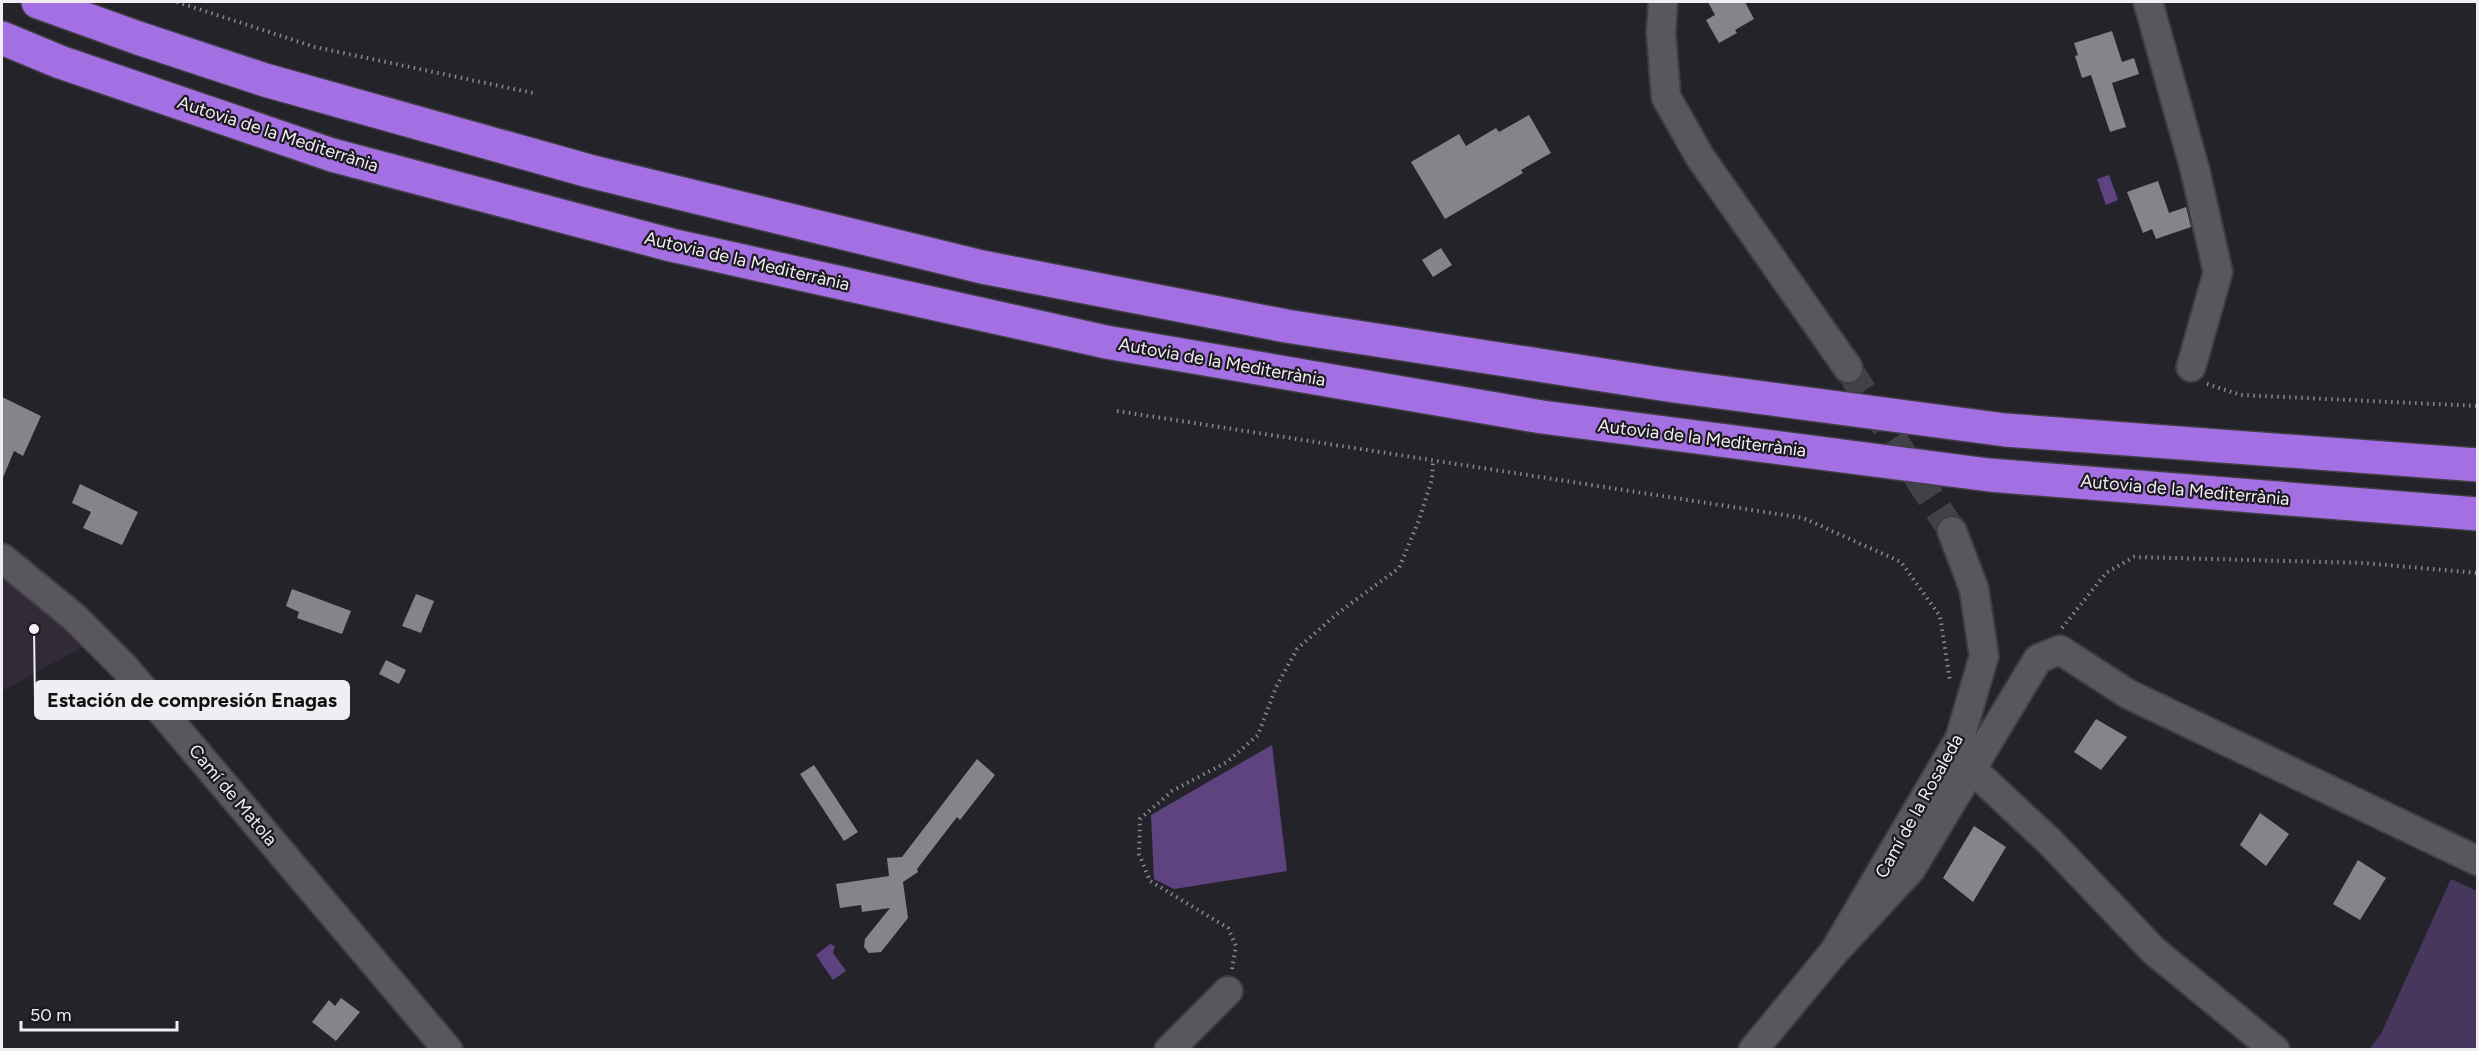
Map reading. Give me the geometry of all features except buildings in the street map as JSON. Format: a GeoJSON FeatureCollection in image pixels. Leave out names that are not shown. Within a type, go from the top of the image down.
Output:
{"type":"FeatureCollection","features":[{"type":"Feature","properties":{"kind":"highway"},"geometry":{"type":"LineString","coordinates":[[38,2],[265,80],[589,171],[982,267],[1286,326],[1674,386],[2005,430],[2478,465]]}},
{"type":"Feature","properties":{"kind":"highway","name":"Autovia de la Mediterrània"},"geometry":{"type":"LineString","coordinates":[[2,38],[60,62],[332,154],[672,245],[1106,342],[1542,417],[1989,475],[2478,514]]}},
{"type":"Feature","properties":{"kind":"street"},"geometry":{"type":"LineString","coordinates":[[1664,2],[1661,33],[1666,97],[1700,157],[1848,368]]}},
{"type":"Feature","properties":{"kind":"street"},"geometry":{"type":"LineString","coordinates":[[2148,2],[2195,170],[2218,272],[2191,367]]}},
{"type":"Feature","properties":{"kind":"street","name":"Camí de la Rosaleda"},"geometry":{"type":"LineString","coordinates":[[1753,1050],[1834,952],[1960,738],[1984,656],[1974,589],[1952,531]]}},
{"type":"Feature","properties":{"kind":"street","name":"Camí de Matola"},"geometry":{"type":"LineString","coordinates":[[2,558],[74,617],[125,668],[448,1050]]}},
{"type":"Feature","properties":{"kind":"street"},"geometry":{"type":"LineString","coordinates":[[1834,952],[1911,869],[1973,770],[2038,659],[2060,650],[2128,694],[2478,861]]}},
{"type":"Feature","properties":{"kind":"street"},"geometry":{"type":"LineString","coordinates":[[1973,770],[2050,842],[2154,951],[2275,1050]]}},
{"type":"Feature","properties":{"kind":"street"},"geometry":{"type":"LineString","coordinates":[[1169,1050],[1228,991]]}},
{"type":"Feature","properties":{"kind":"path"},"geometry":{"type":"LineString","coordinates":[[177,2],[315,47],[533,93]]}},
{"type":"Feature","properties":{"kind":"path"},"geometry":{"type":"LineString","coordinates":[[2191,367],[2209,385],[2241,395],[2478,406]]}},
{"type":"Feature","properties":{"kind":"path"},"geometry":{"type":"LineString","coordinates":[[1117,411],[1803,518],[1901,562],[1940,616],[1951,683]]}},
{"type":"Feature","properties":{"kind":"path"},"geometry":{"type":"LineString","coordinates":[[1228,991],[1236,946],[1228,928],[1150,881],[1138,854],[1140,819],[1172,791],[1227,762],[1258,735],[1276,687],[1297,649],[1338,613],[1399,568],[1419,520],[1432,479],[1433,460]]}},
{"type":"Feature","properties":{"kind":"path"},"geometry":{"type":"LineString","coordinates":[[2038,659],[2106,573],[2134,557],[2364,563],[2478,573]]}},
{"type":"Feature","properties":{"kind":"shaded area"},"geometry":{"type":"Polygon","coordinates":[[[2109,175],[2118,200],[2106,205],[2097,179],[2109,175]]]}},
{"type":"Feature","properties":{"kind":"shaded area"},"geometry":{"type":"Polygon","coordinates":[[[2,572],[50,612],[83,647],[2,691],[2,572]]]}},
{"type":"Feature","properties":{"kind":"shaded area"},"geometry":{"type":"Polygon","coordinates":[[[1272,745],[1287,871],[1174,889],[1154,879],[1151,815],[1272,745]]]}},
{"type":"Feature","properties":{"kind":"shaded area"},"geometry":{"type":"Polygon","coordinates":[[[2451,879],[2477,891],[2477,1049],[2369,1049],[2381,1034],[2451,879]]]}},
{"type":"Feature","properties":{"kind":"shaded area"},"geometry":{"type":"Polygon","coordinates":[[[830,944],[835,946],[833,953],[846,971],[833,980],[816,955],[830,944]]]}},
{"type":"Feature","properties":{"kind":"tunnel"},"geometry":{"type":"LineString","coordinates":[[1848,368],[1952,531]]}},
{"type":"Feature","properties":{"kind":"place","name":"Estación de compresión Enagas"},"geometry":{"type":"Point","coordinates":[34,629]}}]}
